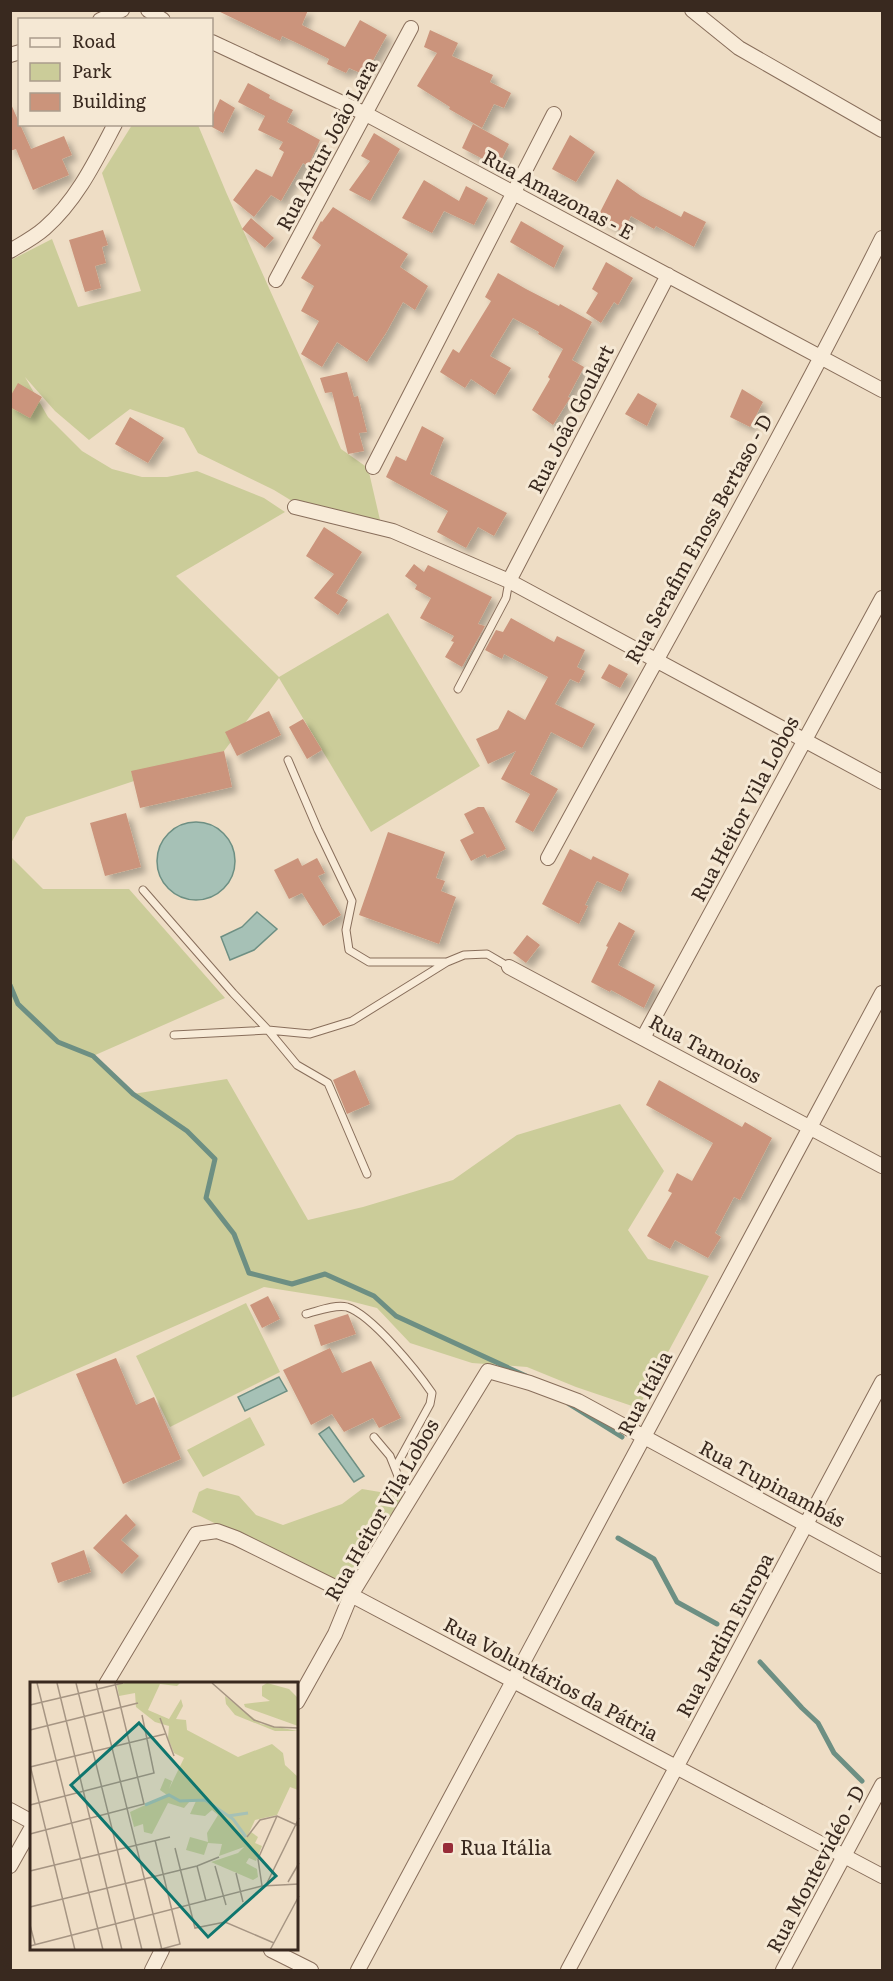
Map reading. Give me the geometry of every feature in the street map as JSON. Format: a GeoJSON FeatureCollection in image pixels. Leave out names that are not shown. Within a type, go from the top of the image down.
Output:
{"type":"FeatureCollection","features":[{"type":"Feature","properties":{"kind":"street"},"geometry":{"type":"LineString","coordinates":[[104,18],[122,10]]}},
{"type":"Feature","properties":{"kind":"street"},"geometry":{"type":"LineString","coordinates":[[692,10],[739,48],[882,130]]}},
{"type":"Feature","properties":{"kind":"street","name":"Rua Artur João Lara"},"geometry":{"type":"LineString","coordinates":[[276,280],[411,28]]}},
{"type":"Feature","properties":{"kind":"street","name":"Rua Amazonas - E"},"geometry":{"type":"LineString","coordinates":[[213,42],[366,114],[882,390]]}},
{"type":"Feature","properties":{"kind":"street"},"geometry":{"type":"LineString","coordinates":[[373,467],[554,114]]}},
{"type":"Feature","properties":{"kind":"street"},"geometry":{"type":"LineString","coordinates":[[10,251],[45,228],[64,208],[91,170],[115,126]]}},
{"type":"Feature","properties":{"kind":"street","name":"Rua Serafim Enoss Bertaso - D"},"geometry":{"type":"LineString","coordinates":[[548,858],[822,357],[882,238]]}},
{"type":"Feature","properties":{"kind":"street","name":"Rua João Goulart"},"geometry":{"type":"LineString","coordinates":[[509,581],[668,275]]}},
{"type":"Feature","properties":{"kind":"street"},"geometry":{"type":"LineString","coordinates":[[295,507],[393,531],[509,581],[882,782]]}},
{"type":"Feature","properties":{"kind":"street","name":"Rua Heitor Vila Lobos"},"geometry":{"type":"LineString","coordinates":[[643,1038],[882,598]]}},
{"type":"Feature","properties":{"kind":"street","name":"Rua Tamoios"},"geometry":{"type":"LineString","coordinates":[[509,967],[882,1166]]}},
{"type":"Feature","properties":{"kind":"street","name":"Rua Itália"},"geometry":{"type":"LineString","coordinates":[[358,1971],[882,993]]}},
{"type":"Feature","properties":{"kind":"street","name":"Rua Heitor Vila Lobos"},"geometry":{"type":"LineString","coordinates":[[298,1700],[335,1634],[351,1595],[488,1371]]}},
{"type":"Feature","properties":{"kind":"street","name":"Rua Tupinambás"},"geometry":{"type":"LineString","coordinates":[[488,1371],[530,1383],[578,1401],[882,1566]]}},
{"type":"Feature","properties":{"kind":"street","name":"Rua Jardim Europa"},"geometry":{"type":"LineString","coordinates":[[568,1971],[882,1382]]}},
{"type":"Feature","properties":{"kind":"street","name":"Rua Voluntários da Pátria"},"geometry":{"type":"LineString","coordinates":[[107,1682],[196,1534],[217,1531],[236,1538],[351,1595],[882,1876]]}},
{"type":"Feature","properties":{"kind":"street","name":"Rua Montevidéo - D"},"geometry":{"type":"LineString","coordinates":[[783,1971],[882,1785]]}},
{"type":"Feature","properties":{"kind":"street"},"geometry":{"type":"LineString","coordinates":[[10,1810],[30,1821]]}},
{"type":"Feature","properties":{"kind":"street"},"geometry":{"type":"LineString","coordinates":[[10,1866],[30,1831]]}},
{"type":"Feature","properties":{"kind":"street"},"geometry":{"type":"LineString","coordinates":[[152,1971],[162,1951]]}},
{"type":"Feature","properties":{"kind":"street"},"geometry":{"type":"LineString","coordinates":[[273,1951],[310,1971]]}},
{"type":"Feature","properties":{"kind":"lane"},"geometry":{"type":"LineString","coordinates":[[458,689],[506,598],[509,581]]}},
{"type":"Feature","properties":{"kind":"lane"},"geometry":{"type":"LineString","coordinates":[[288,760],[352,902],[346,930],[349,950],[369,962],[447,962]]}},
{"type":"Feature","properties":{"kind":"lane"},"geometry":{"type":"LineString","coordinates":[[143,890],[297,1065],[328,1083],[367,1174]]}},
{"type":"Feature","properties":{"kind":"lane"},"geometry":{"type":"LineString","coordinates":[[174,1035],[268,1030],[310,1034],[352,1021],[447,962],[464,955],[487,954],[509,967]]}},
{"type":"Feature","properties":{"kind":"lane"},"geometry":{"type":"LineString","coordinates":[[306,1314],[337,1307],[349,1308],[378,1328],[432,1393],[430,1404],[395,1468]]}},
{"type":"Feature","properties":{"kind":"lane"},"geometry":{"type":"LineString","coordinates":[[374,1437],[383,1446],[400,1481],[413,1494]]}},
{"type":"Feature","properties":{"kind":"green space"},"geometry":{"type":"Polygon","coordinates":[[[131,126],[198,126],[341,449],[368,468],[380,520],[292,501],[198,453],[184,428],[130,409],[89,440],[55,411],[25,377],[48,417],[82,451],[112,469],[142,477],[167,477],[197,471],[264,498],[285,512],[176,576],[279,677],[388,613],[480,766],[371,832],[279,678],[224,751],[26,817],[11,843],[11,260],[52,239],[78,307],[141,291],[102,173],[131,126]]]}},
{"type":"Feature","properties":{"kind":"green space"},"geometry":{"type":"Polygon","coordinates":[[[10,856],[43,889],[129,889],[225,998],[93,1056],[133,1094],[227,1079],[308,1220],[363,1207],[453,1180],[517,1135],[620,1104],[664,1171],[628,1230],[648,1259],[709,1276],[638,1408],[527,1367],[472,1363],[410,1343],[377,1308],[346,1300],[264,1287],[11,1398],[10,856]]]}},
{"type":"Feature","properties":{"kind":"green space"},"geometry":{"type":"Polygon","coordinates":[[[246,1303],[280,1372],[170,1427],[136,1356],[246,1303]]]}},
{"type":"Feature","properties":{"kind":"green space"},"geometry":{"type":"Polygon","coordinates":[[[250,1417],[265,1445],[203,1477],[187,1450],[250,1417]]]}},
{"type":"Feature","properties":{"kind":"green space"},"geometry":{"type":"Polygon","coordinates":[[[207,1488],[239,1496],[256,1515],[283,1525],[342,1504],[362,1489],[404,1496],[348,1589],[192,1512],[199,1492],[207,1488]]]}},
{"type":"Feature","properties":{"kind":"shaded area"},"geometry":{"type":"Polygon","coordinates":[[[196,822],[211,825],[224,833],[232,846],[235,861],[232,876],[224,889],[211,897],[196,900],[181,897],[168,889],[160,876],[157,861],[160,846],[168,833],[181,825],[196,822]]]}},
{"type":"Feature","properties":{"kind":"shaded area"},"geometry":{"type":"Polygon","coordinates":[[[257,912],[277,929],[254,950],[230,960],[221,937],[242,927],[257,912]]]}},
{"type":"Feature","properties":{"kind":"shaded area"},"geometry":{"type":"Polygon","coordinates":[[[279,1377],[287,1391],[245,1411],[238,1397],[279,1377]]]}},
{"type":"Feature","properties":{"kind":"shaded area"},"geometry":{"type":"Polygon","coordinates":[[[329,1427],[364,1476],[354,1482],[319,1434],[329,1427]]]}},
{"type":"Feature","properties":{"kind":"building"},"geometry":{"type":"Polygon","coordinates":[[[216,10],[308,10],[302,25],[345,47],[360,20],[387,35],[365,75],[349,68],[346,73],[327,64],[329,59],[297,43],[282,36],[280,41],[216,10]]]}},
{"type":"Feature","properties":{"kind":"building"},"geometry":{"type":"Polygon","coordinates":[[[430,30],[458,43],[452,56],[493,75],[490,82],[511,93],[504,108],[494,104],[482,128],[449,109],[450,107],[417,86],[437,53],[424,47],[430,30]]]}},
{"type":"Feature","properties":{"kind":"building"},"geometry":{"type":"Polygon","coordinates":[[[248,83],[270,95],[269,98],[293,110],[287,122],[320,140],[308,166],[303,163],[281,201],[271,195],[254,217],[233,200],[256,169],[272,177],[284,152],[279,149],[283,142],[258,130],[265,116],[238,102],[248,83]]]}},
{"type":"Feature","properties":{"kind":"building"},"geometry":{"type":"Polygon","coordinates":[[[220,99],[235,108],[223,133],[212,127],[213,115],[220,99]]]}},
{"type":"Feature","properties":{"kind":"building"},"geometry":{"type":"Polygon","coordinates":[[[10,102],[18,120],[18,126],[21,126],[31,149],[64,136],[72,155],[62,159],[69,175],[33,190],[16,149],[10,151],[10,102]]]}},
{"type":"Feature","properties":{"kind":"building"},"geometry":{"type":"Polygon","coordinates":[[[473,124],[509,144],[498,167],[462,148],[473,124]]]}},
{"type":"Feature","properties":{"kind":"building"},"geometry":{"type":"Polygon","coordinates":[[[374,133],[400,149],[370,201],[349,190],[370,161],[361,156],[374,133]]]}},
{"type":"Feature","properties":{"kind":"building"},"geometry":{"type":"Polygon","coordinates":[[[570,135],[595,152],[576,182],[552,169],[570,135]]]}},
{"type":"Feature","properties":{"kind":"building"},"geometry":{"type":"Polygon","coordinates":[[[617,179],[641,196],[681,217],[684,211],[706,222],[694,247],[656,226],[654,229],[631,216],[623,232],[597,218],[617,179]]]}},
{"type":"Feature","properties":{"kind":"building"},"geometry":{"type":"Polygon","coordinates":[[[424,180],[459,201],[466,186],[488,198],[474,225],[444,211],[432,233],[402,218],[424,180]]]}},
{"type":"Feature","properties":{"kind":"building"},"geometry":{"type":"Polygon","coordinates":[[[333,207],[408,254],[400,267],[428,286],[415,310],[403,302],[367,362],[337,342],[322,367],[301,354],[319,321],[301,311],[314,286],[301,278],[321,245],[312,238],[321,221],[333,207]]]}},
{"type":"Feature","properties":{"kind":"building"},"geometry":{"type":"Polygon","coordinates":[[[251,218],[274,238],[265,248],[242,229],[251,218]]]}},
{"type":"Feature","properties":{"kind":"building"},"geometry":{"type":"Polygon","coordinates":[[[521,221],[564,246],[554,268],[510,242],[521,221]]]}},
{"type":"Feature","properties":{"kind":"building"},"geometry":{"type":"Polygon","coordinates":[[[103,230],[108,245],[102,247],[106,263],[95,266],[101,288],[85,292],[69,240],[103,230]]]}},
{"type":"Feature","properties":{"kind":"building"},"geometry":{"type":"Polygon","coordinates":[[[606,262],[633,278],[618,305],[614,302],[601,323],[586,313],[598,293],[592,289],[606,262]]]}},
{"type":"Feature","properties":{"kind":"building"},"geometry":{"type":"Polygon","coordinates":[[[498,273],[592,322],[572,360],[584,367],[568,397],[570,398],[553,425],[532,410],[550,379],[548,377],[563,349],[538,334],[539,332],[513,318],[490,356],[511,368],[495,395],[471,379],[465,388],[440,372],[453,349],[459,353],[491,301],[485,297],[498,273]]]}},
{"type":"Feature","properties":{"kind":"building"},"geometry":{"type":"Polygon","coordinates":[[[347,372],[354,397],[358,396],[367,432],[359,433],[364,451],[348,454],[332,392],[325,393],[320,378],[347,372]]]}},
{"type":"Feature","properties":{"kind":"building"},"geometry":{"type":"Polygon","coordinates":[[[18,383],[42,397],[30,418],[10,407],[10,397],[18,383]]]}},
{"type":"Feature","properties":{"kind":"building"},"geometry":{"type":"Polygon","coordinates":[[[742,389],[763,402],[750,427],[730,417],[742,389]]]}},
{"type":"Feature","properties":{"kind":"building"},"geometry":{"type":"Polygon","coordinates":[[[638,393],[657,404],[647,426],[625,414],[638,393]]]}},
{"type":"Feature","properties":{"kind":"building"},"geometry":{"type":"Polygon","coordinates":[[[130,417],[164,438],[148,463],[115,444],[130,417]]]}},
{"type":"Feature","properties":{"kind":"building"},"geometry":{"type":"Polygon","coordinates":[[[422,426],[444,438],[430,474],[507,513],[494,536],[478,527],[466,548],[437,532],[448,511],[386,477],[396,456],[406,461],[422,426]]]}},
{"type":"Feature","properties":{"kind":"building"},"geometry":{"type":"Polygon","coordinates":[[[324,527],[362,552],[336,593],[348,600],[338,615],[314,598],[334,574],[306,556],[324,527]]]}},
{"type":"Feature","properties":{"kind":"building"},"geometry":{"type":"Polygon","coordinates":[[[414,564],[424,572],[428,565],[492,597],[478,624],[485,626],[462,667],[445,657],[454,642],[451,641],[454,636],[420,618],[431,598],[415,589],[417,585],[405,576],[414,564]]]}},
{"type":"Feature","properties":{"kind":"building"},"geometry":{"type":"Polygon","coordinates":[[[511,618],[554,642],[557,636],[585,650],[577,667],[585,671],[579,683],[570,679],[555,704],[595,724],[582,748],[551,732],[530,774],[558,789],[533,832],[515,822],[530,794],[501,779],[516,751],[488,764],[476,739],[498,729],[508,710],[525,720],[548,677],[504,654],[502,659],[485,650],[496,630],[503,632],[511,618]]]}},
{"type":"Feature","properties":{"kind":"building"},"geometry":{"type":"Polygon","coordinates":[[[609,664],[628,674],[620,688],[601,678],[609,664]]]}},
{"type":"Feature","properties":{"kind":"building"},"geometry":{"type":"Polygon","coordinates":[[[269,711],[281,735],[237,756],[225,732],[269,711]]]}},
{"type":"Feature","properties":{"kind":"building"},"geometry":{"type":"Polygon","coordinates":[[[303,719],[322,750],[307,759],[289,727],[303,719]]]}},
{"type":"Feature","properties":{"kind":"building"},"geometry":{"type":"Polygon","coordinates":[[[224,751],[232,787],[140,808],[131,771],[224,751]]]}},
{"type":"Feature","properties":{"kind":"building"},"geometry":{"type":"Polygon","coordinates":[[[478,807],[484,807],[506,849],[487,858],[485,854],[471,861],[460,840],[474,833],[464,814],[478,807]]]}},
{"type":"Feature","properties":{"kind":"building"},"geometry":{"type":"Polygon","coordinates":[[[126,813],[141,867],[105,876],[90,823],[126,813]]]}},
{"type":"Feature","properties":{"kind":"building"},"geometry":{"type":"Polygon","coordinates":[[[388,832],[445,852],[436,878],[445,881],[441,891],[456,897],[439,944],[359,915],[388,832]]]}},
{"type":"Feature","properties":{"kind":"building"},"geometry":{"type":"Polygon","coordinates":[[[570,849],[591,860],[593,856],[629,874],[621,892],[597,881],[585,905],[588,906],[579,924],[542,904],[570,849]]]}},
{"type":"Feature","properties":{"kind":"building"},"geometry":{"type":"Polygon","coordinates":[[[298,858],[302,866],[317,858],[325,873],[318,876],[341,915],[323,926],[302,893],[289,899],[274,870],[298,858]]]}},
{"type":"Feature","properties":{"kind":"building"},"geometry":{"type":"Polygon","coordinates":[[[619,922],[635,931],[618,965],[655,985],[644,1008],[591,982],[619,922]]]}},
{"type":"Feature","properties":{"kind":"building"},"geometry":{"type":"Polygon","coordinates":[[[527,935],[540,945],[526,963],[513,953],[527,935]]]}},
{"type":"Feature","properties":{"kind":"building"},"geometry":{"type":"Polygon","coordinates":[[[355,1070],[370,1104],[347,1114],[333,1080],[355,1070]]]}},
{"type":"Feature","properties":{"kind":"building"},"geometry":{"type":"Polygon","coordinates":[[[659,1080],[742,1127],[745,1122],[772,1138],[740,1200],[734,1197],[715,1233],[721,1237],[708,1258],[675,1240],[670,1249],[647,1236],[672,1193],[668,1191],[677,1173],[692,1181],[713,1143],[646,1105],[659,1080]]]}},
{"type":"Feature","properties":{"kind":"building"},"geometry":{"type":"Polygon","coordinates":[[[268,1296],[280,1319],[262,1328],[250,1305],[268,1296]]]}},
{"type":"Feature","properties":{"kind":"building"},"geometry":{"type":"Polygon","coordinates":[[[348,1314],[356,1334],[321,1346],[314,1325],[348,1314]]]}},
{"type":"Feature","properties":{"kind":"building"},"geometry":{"type":"Polygon","coordinates":[[[330,1348],[342,1373],[371,1361],[401,1418],[379,1428],[373,1418],[344,1432],[332,1414],[311,1425],[283,1370],[330,1348]]]}},
{"type":"Feature","properties":{"kind":"building"},"geometry":{"type":"Polygon","coordinates":[[[116,1358],[136,1405],[154,1397],[181,1459],[123,1484],[76,1374],[116,1358]]]}},
{"type":"Feature","properties":{"kind":"building"},"geometry":{"type":"Polygon","coordinates":[[[126,1514],[136,1525],[121,1540],[139,1556],[122,1574],[93,1548],[126,1514]]]}},
{"type":"Feature","properties":{"kind":"building"},"geometry":{"type":"Polygon","coordinates":[[[84,1550],[91,1572],[58,1583],[51,1563],[84,1550]]]}},
{"type":"Feature","properties":{"kind":"waterway"},"geometry":{"type":"LineString","coordinates":[[10,985],[18,1004],[58,1042],[93,1056],[133,1094],[187,1131],[215,1159],[206,1198],[234,1234],[249,1273],[292,1284],[325,1274],[374,1296],[396,1316],[526,1376]]}},
{"type":"Feature","properties":{"kind":"waterway"},"geometry":{"type":"LineString","coordinates":[[569,1404],[622,1437]]}},
{"type":"Feature","properties":{"kind":"waterway"},"geometry":{"type":"LineString","coordinates":[[618,1538],[654,1559],[677,1602],[717,1624]]}},
{"type":"Feature","properties":{"kind":"waterway"},"geometry":{"type":"LineString","coordinates":[[760,1662],[818,1723],[834,1753],[862,1781]]}},
{"type":"Feature","properties":{"kind":"place","name":"Rua Itália"},"geometry":{"type":"Point","coordinates":[448,1848]}}]}
